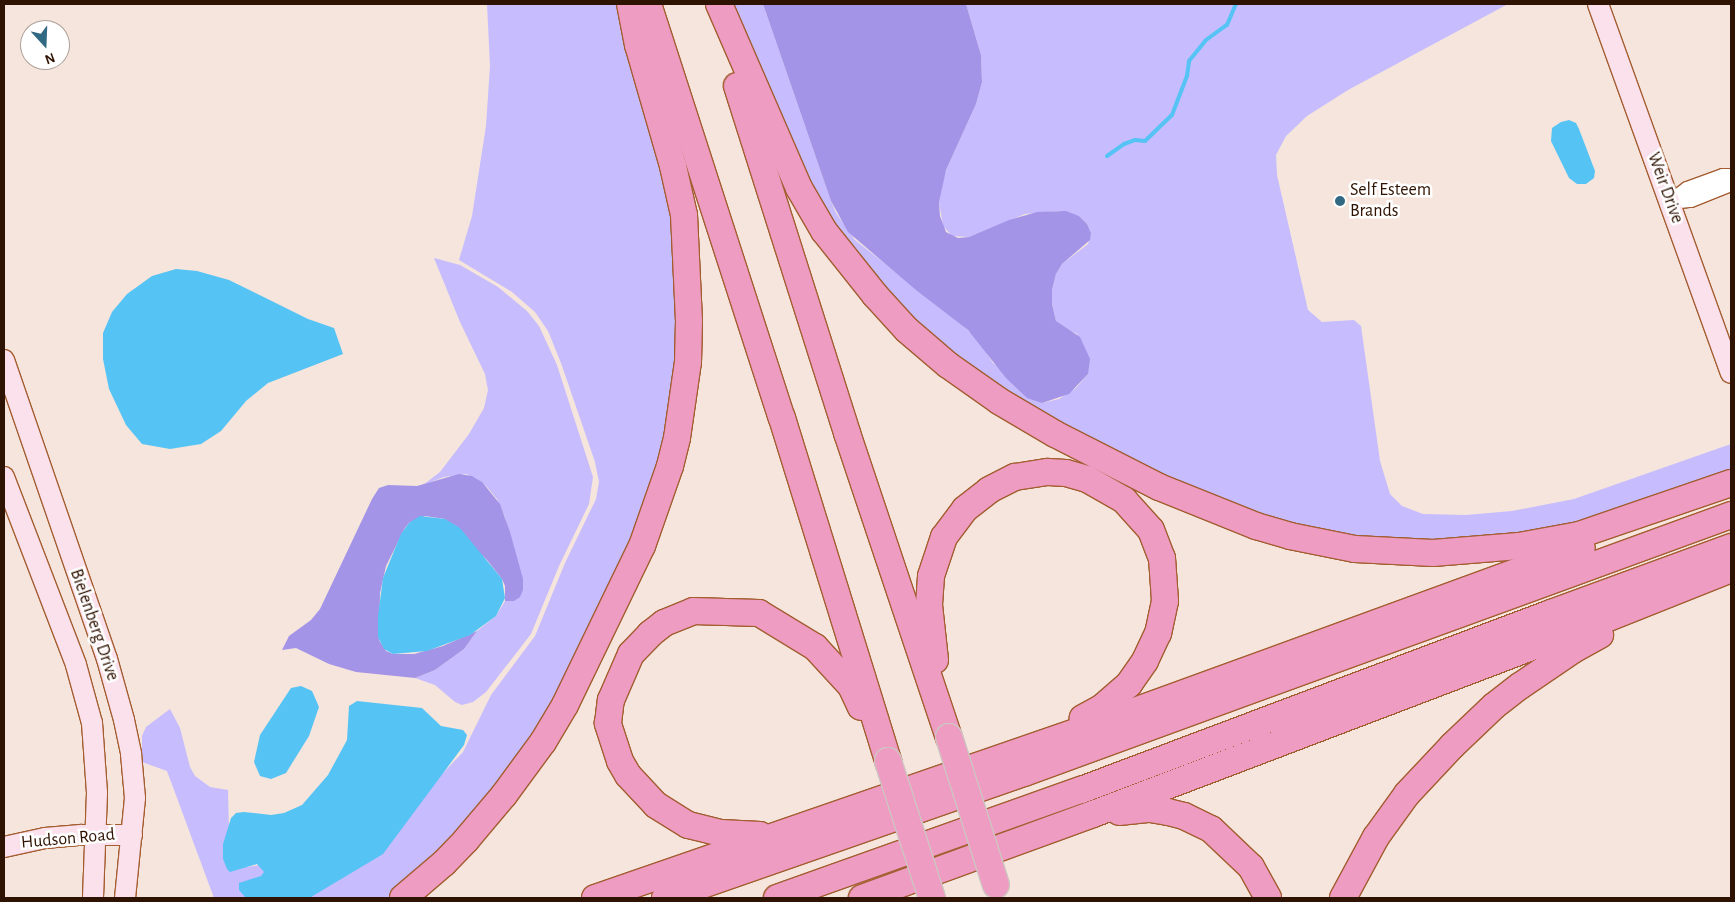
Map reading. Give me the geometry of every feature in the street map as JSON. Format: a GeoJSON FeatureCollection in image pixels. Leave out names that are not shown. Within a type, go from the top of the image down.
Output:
{"type":"FeatureCollection","features":[{"type":"Feature","properties":{"kind":"highway"},"geometry":{"type":"LineString","coordinates":[[403,898],[444,863],[466,840],[504,795],[543,742],[565,705],[642,546],[670,466],[677,438],[688,362],[689,321],[684,215],[673,166],[638,45],[630,4]]}},
{"type":"Feature","properties":{"kind":"highway"},"geometry":{"type":"LineString","coordinates":[[648,4],[782,418],[932,898]]}},
{"type":"Feature","properties":{"kind":"highway"},"geometry":{"type":"LineString","coordinates":[[712,4],[847,433],[949,737],[998,891]]}},
{"type":"Feature","properties":{"kind":"highway"},"geometry":{"type":"LineString","coordinates":[[719,4],[799,188],[824,230],[875,296],[908,330],[935,354],[999,401],[1055,434],[1159,486],[1256,526],[1290,536],[1355,549],[1433,554],[1519,546],[1579,535],[1731,483]]}},
{"type":"Feature","properties":{"kind":"highway"},"geometry":{"type":"LineString","coordinates":[[940,710],[929,591],[934,561],[944,537],[965,509],[978,497],[1015,477],[1048,472],[1066,473],[1100,484],[1124,500],[1144,520],[1154,536],[1162,558],[1164,576],[1165,601],[1162,620],[1145,661],[1129,684],[1114,698],[1101,708],[1018,752]]}},
{"type":"Feature","properties":{"kind":"highway"},"geometry":{"type":"LineString","coordinates":[[595,898],[1018,752],[1591,545],[1731,487]]}},
{"type":"Feature","properties":{"kind":"highway"},"geometry":{"type":"LineString","coordinates":[[665,898],[1024,773],[1731,515]]}},
{"type":"Feature","properties":{"kind":"highway"},"geometry":{"type":"LineString","coordinates":[[777,898],[1081,790],[1731,547]]}},
{"type":"Feature","properties":{"kind":"highway"},"geometry":{"type":"LineString","coordinates":[[862,898],[1093,814],[1608,618],[1731,569]]}},
{"type":"Feature","properties":{"kind":"highway"},"geometry":{"type":"LineString","coordinates":[[1343,898],[1376,837],[1407,794],[1452,746],[1494,706],[1541,671],[1601,635],[1628,622],[1731,584]]}},
{"type":"Feature","properties":{"kind":"highway"},"geometry":{"type":"LineString","coordinates":[[797,828],[758,835],[721,834],[698,828],[665,812],[646,797],[628,775],[620,761],[609,729],[611,700],[631,654],[650,634],[664,624],[694,611],[759,613],[815,647],[850,686],[888,761]]}},
{"type":"Feature","properties":{"kind":"highway"},"geometry":{"type":"LineString","coordinates":[[1093,814],[1150,809],[1184,816],[1199,823],[1222,838],[1246,862],[1259,878],[1268,898]]}},
{"type":"Feature","properties":{"kind":"street","name":"Weir Drive"},"geometry":{"type":"LineString","coordinates":[[1598,4],[1731,373]]}},
{"type":"Feature","properties":{"kind":"street"},"geometry":{"type":"LineString","coordinates":[[1670,202],[1687,189],[1723,176],[1731,176]]}},
{"type":"Feature","properties":{"kind":"street"},"geometry":{"type":"LineString","coordinates":[[1670,202],[1691,200],[1731,184]]}},
{"type":"Feature","properties":{"kind":"street","name":"Bielenberg Drive"},"geometry":{"type":"LineString","coordinates":[[4,360],[116,688],[131,754],[135,798],[126,898]]}},
{"type":"Feature","properties":{"kind":"street","name":"Bielenberg Drive"},"geometry":{"type":"LineString","coordinates":[[4,477],[60,621],[86,697],[96,754],[96,835],[93,898]]}},
{"type":"Feature","properties":{"kind":"street","name":"Hudson Road"},"geometry":{"type":"LineString","coordinates":[[4,847],[45,838],[132,835]]}},
{"type":"Feature","properties":{"kind":"shaded area"},"geometry":{"type":"Polygon","coordinates":[[[487,4],[620,4],[668,202],[678,268],[675,391],[649,503],[567,679],[510,778],[394,898],[214,898],[167,771],[142,762],[142,736],[146,727],[170,709],[180,728],[190,767],[195,776],[210,787],[228,790],[229,832],[247,867],[266,864],[422,787],[444,772],[463,752],[491,695],[535,636],[565,563],[596,499],[599,482],[595,462],[548,331],[535,312],[512,292],[459,260],[472,216],[486,126],[490,66],[487,4]]]}},
{"type":"Feature","properties":{"kind":"shaded area"},"geometry":{"type":"Polygon","coordinates":[[[732,4],[763,4],[831,201],[836,213],[855,240],[958,321],[978,340],[993,363],[1042,403],[1059,399],[1076,388],[1088,374],[1077,334],[1060,326],[1056,321],[1052,304],[1052,290],[1056,274],[1062,264],[1088,244],[1091,233],[1087,224],[1079,216],[1058,211],[1025,214],[969,237],[952,236],[943,226],[939,202],[940,191],[946,170],[976,104],[982,82],[981,55],[966,4],[1508,4],[1348,90],[1307,116],[1286,136],[1276,155],[1277,175],[1308,310],[1322,322],[1354,320],[1361,326],[1380,461],[1390,494],[1402,506],[1423,514],[1466,515],[1512,511],[1574,499],[1731,444],[1731,471],[1573,529],[1401,545],[1275,524],[1070,434],[922,333],[818,205],[732,4]]]}},
{"type":"Feature","properties":{"kind":"shaded area"},"geometry":{"type":"Polygon","coordinates":[[[763,4],[966,4],[981,55],[982,82],[976,104],[946,170],[939,202],[940,216],[946,232],[958,238],[969,237],[1009,220],[1037,212],[1066,211],[1079,216],[1087,224],[1091,233],[1090,240],[1062,264],[1056,274],[1052,290],[1052,304],[1056,321],[1080,337],[1090,359],[1088,374],[1069,394],[1042,403],[1027,398],[1006,378],[968,330],[916,290],[848,232],[831,201],[763,4]]]}},
{"type":"Feature","properties":{"kind":"shaded area"},"geometry":{"type":"Polygon","coordinates":[[[434,258],[460,265],[498,287],[527,311],[539,326],[557,365],[593,477],[589,504],[559,566],[531,634],[486,692],[473,702],[462,705],[455,702],[435,685],[415,678],[435,670],[464,649],[477,631],[496,616],[505,601],[508,601],[523,590],[523,586],[505,517],[497,499],[486,486],[466,474],[444,477],[423,485],[440,472],[469,434],[484,408],[488,390],[485,374],[460,322],[434,258]]]}},
{"type":"Feature","properties":{"kind":"shaded area"},"geometry":{"type":"Polygon","coordinates":[[[459,474],[472,476],[482,482],[500,504],[523,579],[523,590],[520,597],[514,601],[505,601],[505,586],[502,579],[487,560],[445,519],[425,516],[409,523],[405,528],[386,566],[380,593],[379,640],[386,651],[393,654],[414,654],[443,646],[477,631],[464,649],[435,670],[415,678],[356,672],[329,664],[296,648],[282,650],[289,636],[311,620],[320,609],[379,488],[388,485],[417,486],[459,474]]]}},
{"type":"Feature","properties":{"kind":"water"},"geometry":{"type":"Polygon","coordinates":[[[1569,120],[1576,123],[1595,171],[1594,178],[1586,184],[1577,184],[1569,178],[1551,141],[1552,128],[1561,122],[1569,120]]]}},
{"type":"Feature","properties":{"kind":"water"},"geometry":{"type":"Polygon","coordinates":[[[176,269],[197,271],[229,280],[308,319],[334,328],[343,354],[268,383],[246,401],[221,431],[201,444],[170,449],[142,444],[126,425],[109,389],[103,359],[103,333],[112,312],[127,294],[152,276],[176,269]]]}},
{"type":"Feature","properties":{"kind":"water"},"geometry":{"type":"Polygon","coordinates":[[[420,516],[445,519],[460,528],[502,579],[505,598],[496,616],[470,635],[427,651],[393,654],[384,649],[378,637],[378,616],[383,578],[401,534],[409,523],[420,516]]]}},
{"type":"Feature","properties":{"kind":"water"},"geometry":{"type":"Polygon","coordinates":[[[301,686],[312,691],[319,707],[309,736],[286,773],[271,779],[260,776],[254,762],[260,735],[291,688],[301,686]]]}},
{"type":"Feature","properties":{"kind":"water"},"geometry":{"type":"Polygon","coordinates":[[[357,701],[422,708],[441,726],[463,730],[467,735],[464,745],[383,854],[311,897],[245,897],[239,890],[239,883],[261,876],[264,872],[257,864],[230,872],[227,869],[223,859],[223,844],[231,818],[236,813],[244,812],[271,815],[284,813],[302,805],[328,775],[347,740],[349,706],[357,701]]]}},
{"type":"Feature","properties":{"kind":"waterway"},"geometry":{"type":"LineString","coordinates":[[1107,156],[1124,144],[1135,140],[1145,141],[1172,115],[1187,76],[1189,61],[1206,40],[1227,25],[1236,4]]}},
{"type":"Feature","properties":{"kind":"place","name":"Self Esteem Brands"},"geometry":{"type":"Point","coordinates":[1340,201]}}]}
